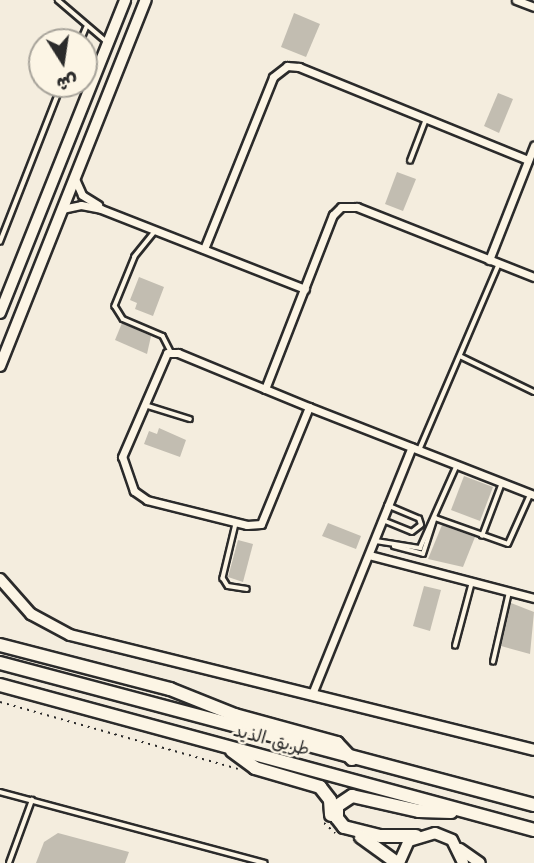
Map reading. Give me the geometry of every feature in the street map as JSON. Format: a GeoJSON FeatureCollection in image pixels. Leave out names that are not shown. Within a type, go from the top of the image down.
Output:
{"type":"FeatureCollection","features":[{"type":"Feature","properties":{"kind":"highway"},"geometry":{"type":"LineString","coordinates":[[0,645],[170,689],[234,715],[337,743],[352,759]]}},
{"type":"Feature","properties":{"kind":"highway","name":"طريق الذيد"},"geometry":{"type":"LineString","coordinates":[[0,663],[352,759],[534,805]]}},
{"type":"Feature","properties":{"kind":"highway","name":"طريق الذيد"},"geometry":{"type":"LineString","coordinates":[[0,685],[534,830]]}},
{"type":"Feature","properties":{"kind":"highway"},"geometry":{"type":"LineString","coordinates":[[229,748],[255,768],[320,787],[330,800],[338,828],[375,844],[398,863]]}},
{"type":"Feature","properties":{"kind":"highway"},"geometry":{"type":"LineString","coordinates":[[416,836],[380,836],[344,827],[337,818],[337,806],[352,796],[419,811],[463,811]]}},
{"type":"Feature","properties":{"kind":"street"},"geometry":{"type":"LineString","coordinates":[[0,366],[146,0]]}},
{"type":"Feature","properties":{"kind":"street"},"geometry":{"type":"LineString","coordinates":[[516,0],[534,7]]}},
{"type":"Feature","properties":{"kind":"street"},"geometry":{"type":"LineString","coordinates":[[0,313],[123,1]]}},
{"type":"Feature","properties":{"kind":"street"},"geometry":{"type":"LineString","coordinates":[[204,249],[273,77],[281,68],[299,66],[528,160]]}},
{"type":"Feature","properties":{"kind":"street"},"geometry":{"type":"LineString","coordinates":[[489,260],[534,146]]}},
{"type":"Feature","properties":{"kind":"street"},"geometry":{"type":"LineString","coordinates":[[75,179],[82,195],[101,209]]}},
{"type":"Feature","properties":{"kind":"street"},"geometry":{"type":"LineString","coordinates":[[62,209],[81,205],[101,209],[304,289]]}},
{"type":"Feature","properties":{"kind":"street"},"geometry":{"type":"LineString","coordinates":[[265,388],[333,215],[346,206],[534,278]]}},
{"type":"Feature","properties":{"kind":"street"},"geometry":{"type":"LineString","coordinates":[[309,407],[264,520],[252,525],[137,494],[121,461],[161,358],[171,352],[532,495]]}},
{"type":"Feature","properties":{"kind":"street"},"geometry":{"type":"LineString","coordinates":[[312,694],[388,506],[415,449]]}},
{"type":"Feature","properties":{"kind":"street"},"geometry":{"type":"LineString","coordinates":[[369,555],[534,598]]}},
{"type":"Feature","properties":{"kind":"street"},"geometry":{"type":"LineString","coordinates":[[0,579],[31,614],[70,635],[534,750]]}},
{"type":"Feature","properties":{"kind":"street"},"geometry":{"type":"LineString","coordinates":[[398,863],[403,848],[416,836],[435,833],[480,863]]}},
{"type":"Feature","properties":{"kind":"street"},"geometry":{"type":"LineString","coordinates":[[458,848],[463,863]]}},
{"type":"Feature","properties":{"kind":"lane"},"geometry":{"type":"LineString","coordinates":[[58,0],[86,28]]}},
{"type":"Feature","properties":{"kind":"lane"},"geometry":{"type":"LineString","coordinates":[[98,36],[108,43]]}},
{"type":"Feature","properties":{"kind":"lane"},"geometry":{"type":"LineString","coordinates":[[0,242],[57,98]]}},
{"type":"Feature","properties":{"kind":"lane"},"geometry":{"type":"LineString","coordinates":[[410,161],[426,119]]}},
{"type":"Feature","properties":{"kind":"lane"},"geometry":{"type":"LineString","coordinates":[[157,231],[135,257],[115,306],[122,318],[163,336],[171,352]]}},
{"type":"Feature","properties":{"kind":"lane"},"geometry":{"type":"LineString","coordinates":[[415,449],[460,356],[499,264]]}},
{"type":"Feature","properties":{"kind":"lane"},"geometry":{"type":"LineString","coordinates":[[460,356],[534,391]]}},
{"type":"Feature","properties":{"kind":"lane"},"geometry":{"type":"LineString","coordinates":[[142,404],[190,419]]}},
{"type":"Feature","properties":{"kind":"lane"},"geometry":{"type":"LineString","coordinates":[[375,540],[418,550],[435,518],[457,465]]}},
{"type":"Feature","properties":{"kind":"lane"},"geometry":{"type":"LineString","coordinates":[[482,536],[502,483]]}},
{"type":"Feature","properties":{"kind":"lane"},"geometry":{"type":"LineString","coordinates":[[435,518],[482,536],[510,542],[532,495]]}},
{"type":"Feature","properties":{"kind":"lane"},"geometry":{"type":"LineString","coordinates":[[383,520],[412,532],[421,525],[419,519],[388,506]]}},
{"type":"Feature","properties":{"kind":"lane"},"geometry":{"type":"LineString","coordinates":[[237,522],[223,578],[228,586],[247,589]]}},
{"type":"Feature","properties":{"kind":"lane"},"geometry":{"type":"LineString","coordinates":[[456,646],[472,582]]}},
{"type":"Feature","properties":{"kind":"lane"},"geometry":{"type":"LineString","coordinates":[[493,662],[510,592]]}},
{"type":"Feature","properties":{"kind":"lane"},"geometry":{"type":"LineString","coordinates":[[0,792],[265,863]]}},
{"type":"Feature","properties":{"kind":"lane"},"geometry":{"type":"LineString","coordinates":[[9,863],[32,800]]}},
{"type":"Feature","properties":{"kind":"path"},"geometry":{"type":"LineString","coordinates":[[0,702],[249,772]]}},
{"type":"Feature","properties":{"kind":"path"},"geometry":{"type":"LineString","coordinates":[[323,820],[328,831],[338,835]]}},
{"type":"Feature","properties":{"kind":"building"},"geometry":{"type":"Polygon","coordinates":[[[294,13],[320,24],[306,57],[281,47],[294,13]]]}},
{"type":"Feature","properties":{"kind":"building"},"geometry":{"type":"Polygon","coordinates":[[[498,93],[513,99],[499,133],[484,126],[498,93]]]}},
{"type":"Feature","properties":{"kind":"building"},"geometry":{"type":"Polygon","coordinates":[[[397,172],[416,179],[403,211],[385,204],[397,172]]]}},
{"type":"Feature","properties":{"kind":"building"},"geometry":{"type":"Polygon","coordinates":[[[139,277],[164,287],[153,316],[135,309],[137,303],[130,300],[139,277]]]}},
{"type":"Feature","properties":{"kind":"building"},"geometry":{"type":"Polygon","coordinates":[[[122,323],[151,336],[147,354],[115,340],[122,323]]]}},
{"type":"Feature","properties":{"kind":"building"},"geometry":{"type":"Polygon","coordinates":[[[159,428],[186,440],[180,457],[144,444],[149,431],[157,434],[159,428]]]}},
{"type":"Feature","properties":{"kind":"building"},"geometry":{"type":"Polygon","coordinates":[[[464,476],[493,487],[480,521],[451,510],[464,476]]]}},
{"type":"Feature","properties":{"kind":"building"},"geometry":{"type":"Polygon","coordinates":[[[328,523],[361,536],[356,549],[322,536],[328,523]]]}},
{"type":"Feature","properties":{"kind":"building"},"geometry":{"type":"Polygon","coordinates":[[[442,525],[475,537],[463,567],[428,559],[442,525]]]}},
{"type":"Feature","properties":{"kind":"building"},"geometry":{"type":"Polygon","coordinates":[[[238,540],[253,544],[243,582],[228,577],[238,540]]]}},
{"type":"Feature","properties":{"kind":"building"},"geometry":{"type":"Polygon","coordinates":[[[424,586],[441,590],[430,631],[413,626],[424,586]]]}},
{"type":"Feature","properties":{"kind":"building"},"geometry":{"type":"Polygon","coordinates":[[[511,603],[534,612],[530,654],[501,646],[511,603]]]}},
{"type":"Feature","properties":{"kind":"building"},"geometry":{"type":"Polygon","coordinates":[[[58,833],[129,852],[125,863],[36,863],[44,842],[58,833]]]}}]}
